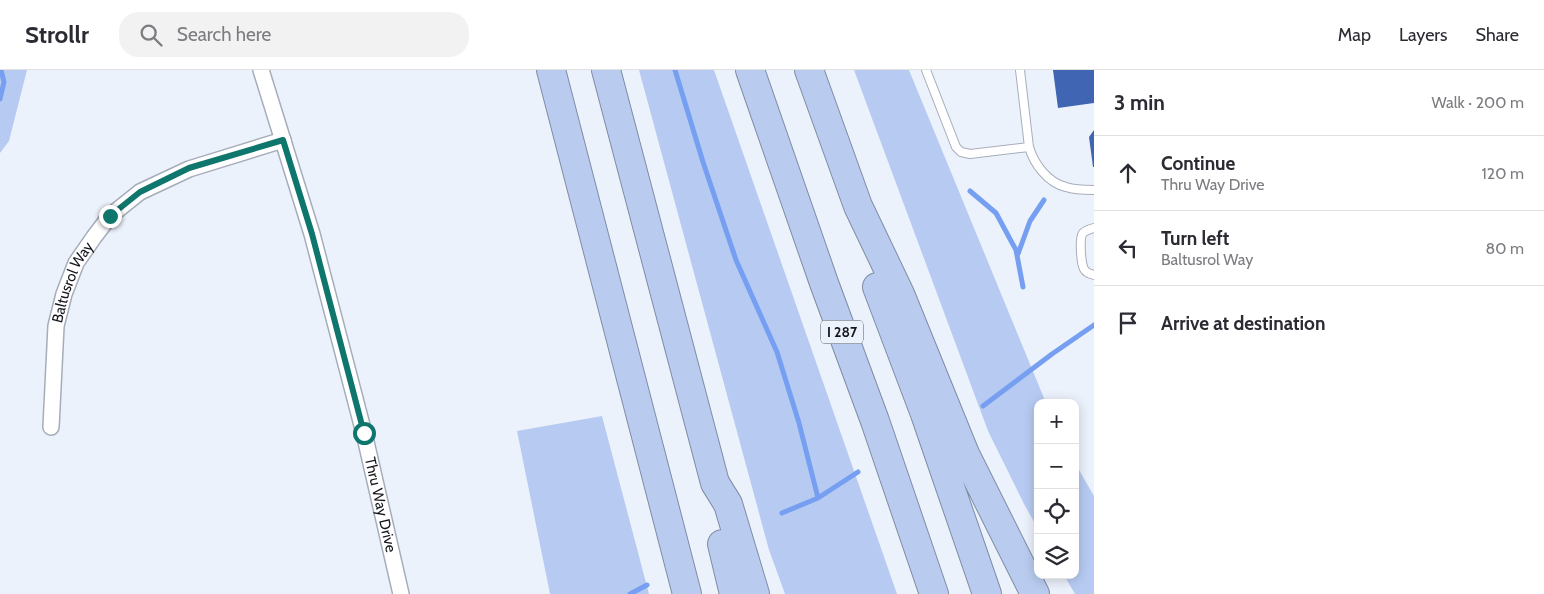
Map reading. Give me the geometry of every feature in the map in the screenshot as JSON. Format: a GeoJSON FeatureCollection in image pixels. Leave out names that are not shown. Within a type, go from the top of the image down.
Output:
{"type":"FeatureCollection","features":[{"type":"Feature","properties":{"kind":"highway"},"geometry":{"type":"LineString","coordinates":[[551,70],[687,594]]}},
{"type":"Feature","properties":{"kind":"highway"},"geometry":{"type":"LineString","coordinates":[[606,70],[714,483],[713,510],[734,594]]}},
{"type":"Feature","properties":{"kind":"highway","name":"I 287"},"geometry":{"type":"LineString","coordinates":[[750,70],[824,283],[875,421],[934,594]]}},
{"type":"Feature","properties":{"kind":"highway"},"geometry":{"type":"LineString","coordinates":[[809,70],[858,206],[900,294],[965,454],[1035,594]]}},
{"type":"Feature","properties":{"kind":"highway"},"geometry":{"type":"LineString","coordinates":[[858,206],[860,242],[925,414],[987,594]]}},
{"type":"Feature","properties":{"kind":"highway"},"geometry":{"type":"LineString","coordinates":[[714,483],[728,504],[755,594]]}},
{"type":"Feature","properties":{"kind":"street","name":"Thru Way Drive"},"geometry":{"type":"LineString","coordinates":[[261,70],[312,234],[364,433],[400,594]]}},
{"type":"Feature","properties":{"kind":"street","name":"Baltusrol Way"},"geometry":{"type":"LineString","coordinates":[[51,428],[56,326],[64,294],[76,263],[110,216],[140,192],[189,168],[283,140]]}},
{"type":"Feature","properties":{"kind":"lane"},"geometry":{"type":"LineString","coordinates":[[926,70],[956,147],[961,152],[970,154],[1029,147]]}},
{"type":"Feature","properties":{"kind":"lane"},"geometry":{"type":"LineString","coordinates":[[1020,70],[1029,147],[1040,169],[1052,180],[1064,187],[1094,190]]}},
{"type":"Feature","properties":{"kind":"lane"},"geometry":{"type":"LineString","coordinates":[[1094,228],[1083,233],[1080,241],[1084,268],[1094,275]]}},
{"type":"Feature","properties":{"kind":"shaded area"},"geometry":{"type":"Polygon","coordinates":[[[0,70],[27,70],[9,141],[0,153],[0,70]]]}},
{"type":"Feature","properties":{"kind":"shaded area"},"geometry":{"type":"Polygon","coordinates":[[[639,70],[714,70],[897,594],[785,594],[769,550],[639,70]]]}},
{"type":"Feature","properties":{"kind":"shaded area"},"geometry":{"type":"Polygon","coordinates":[[[854,70],[909,70],[1044,399],[1034,399],[1034,522],[988,431],[854,70]]]}},
{"type":"Feature","properties":{"kind":"shaded area"},"geometry":{"type":"Polygon","coordinates":[[[602,416],[649,594],[550,594],[517,431],[602,416]]]}},
{"type":"Feature","properties":{"kind":"shaded area"},"geometry":{"type":"Polygon","coordinates":[[[1079,470],[1094,496],[1094,594],[1075,594],[1066,579],[1079,579],[1079,470]]]}},
{"type":"Feature","properties":{"kind":"building"},"geometry":{"type":"Polygon","coordinates":[[[1053,70],[1094,70],[1094,103],[1058,108],[1053,70]]]}},
{"type":"Feature","properties":{"kind":"building"},"geometry":{"type":"Polygon","coordinates":[[[1094,130],[1094,167],[1093,167],[1089,137],[1094,130]]]}},
{"type":"Feature","properties":{"kind":"waterway"},"geometry":{"type":"LineString","coordinates":[[0,99],[4,82],[1,70]]}},
{"type":"Feature","properties":{"kind":"waterway"},"geometry":{"type":"LineString","coordinates":[[675,70],[736,260],[777,352],[799,423],[818,498]]}},
{"type":"Feature","properties":{"kind":"waterway"},"geometry":{"type":"LineString","coordinates":[[970,191],[996,213],[1016,250],[1023,287]]}},
{"type":"Feature","properties":{"kind":"waterway"},"geometry":{"type":"LineString","coordinates":[[1018,254],[1030,221],[1044,200]]}},
{"type":"Feature","properties":{"kind":"waterway"},"geometry":{"type":"LineString","coordinates":[[983,406],[1094,325]]}},
{"type":"Feature","properties":{"kind":"waterway"},"geometry":{"type":"LineString","coordinates":[[782,513],[818,498],[858,472]]}},
{"type":"Feature","properties":{"kind":"waterway"},"geometry":{"type":"LineString","coordinates":[[630,594],[647,585]]}},
{"type":"Feature","properties":{"kind":"route"},"geometry":{"type":"LineString","coordinates":[[110,216],[140,192],[189,168],[283,140],[312,234],[364,433]]}}]}
